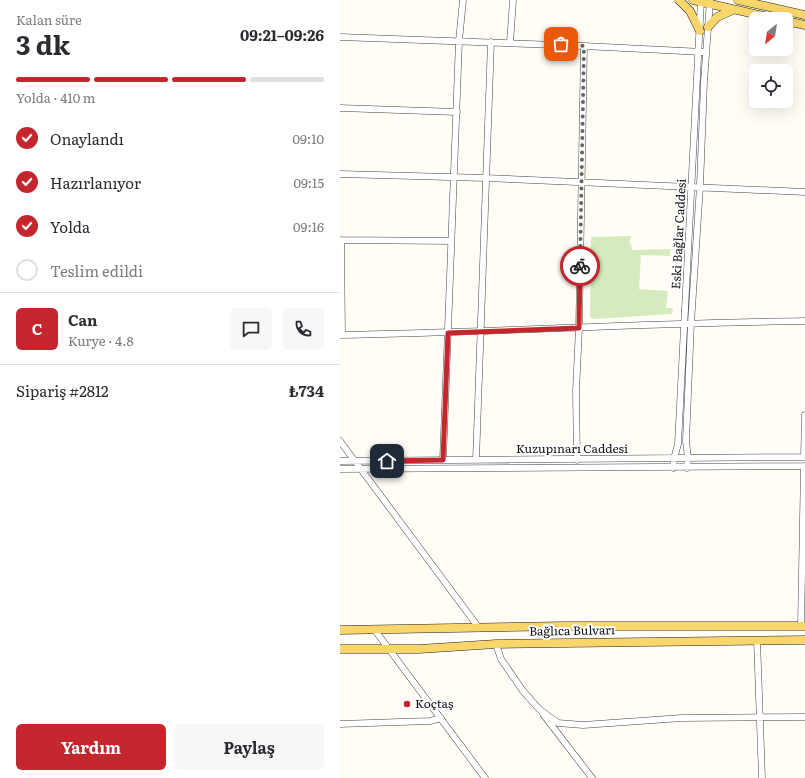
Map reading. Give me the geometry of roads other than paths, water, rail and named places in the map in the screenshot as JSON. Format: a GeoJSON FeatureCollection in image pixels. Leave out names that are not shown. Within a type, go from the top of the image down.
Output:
{"type":"FeatureCollection","features":[{"type":"Feature","properties":{"kind":"main road"},"geometry":{"type":"LineString","coordinates":[[679,0],[704,29],[717,17],[733,10]]}},
{"type":"Feature","properties":{"kind":"main road"},"geometry":{"type":"LineString","coordinates":[[738,0],[805,15]]}},
{"type":"Feature","properties":{"kind":"main road"},"geometry":{"type":"LineString","coordinates":[[703,1],[749,13]]}},
{"type":"Feature","properties":{"kind":"main road"},"geometry":{"type":"LineString","coordinates":[[793,22],[805,25]]}},
{"type":"Feature","properties":{"kind":"main road","name":"Bağlıca Bulvarı"},"geometry":{"type":"LineString","coordinates":[[340,630],[803,626]]}},
{"type":"Feature","properties":{"kind":"main road","name":"Bağlıca Bulvarı"},"geometry":{"type":"LineString","coordinates":[[340,649],[419,649],[496,644],[805,640]]}},
{"type":"Feature","properties":{"kind":"street"},"geometry":{"type":"LineString","coordinates":[[443,460],[459,41],[464,0]]}},
{"type":"Feature","properties":{"kind":"street"},"geometry":{"type":"LineString","coordinates":[[510,43],[512,0]]}},
{"type":"Feature","properties":{"kind":"street","name":"Eski Bağlar Caddesi"},"geometry":{"type":"LineString","coordinates":[[673,468],[678,444],[700,186],[706,52],[703,1]]}},
{"type":"Feature","properties":{"kind":"street","name":"Eski Bağlar Caddesi"},"geometry":{"type":"LineString","coordinates":[[687,468],[688,323],[692,187],[699,51],[704,29]]}},
{"type":"Feature","properties":{"kind":"street"},"geometry":{"type":"LineString","coordinates":[[340,37],[706,52]]}},
{"type":"Feature","properties":{"kind":"street"},"geometry":{"type":"LineString","coordinates":[[476,460],[491,42]]}},
{"type":"Feature","properties":{"kind":"street"},"geometry":{"type":"LineString","coordinates":[[577,460],[576,391],[579,328],[584,46]]}},
{"type":"Feature","properties":{"kind":"street"},"geometry":{"type":"LineString","coordinates":[[340,108],[457,112]]}},
{"type":"Feature","properties":{"kind":"street"},"geometry":{"type":"LineString","coordinates":[[340,174],[485,178],[692,187],[700,186],[805,192]]}},
{"type":"Feature","properties":{"kind":"street"},"geometry":{"type":"LineString","coordinates":[[452,240],[340,240],[341,335],[448,333],[688,323],[805,321]]}},
{"type":"Feature","properties":{"kind":"street"},"geometry":{"type":"LineString","coordinates":[[804,457],[805,415]]}},
{"type":"Feature","properties":{"kind":"street"},"geometry":{"type":"LineString","coordinates":[[340,441],[479,628]]}},
{"type":"Feature","properties":{"kind":"street","name":"Kuzupınarı Caddesi"},"geometry":{"type":"LineString","coordinates":[[340,461],[804,457]]}},
{"type":"Feature","properties":{"kind":"street"},"geometry":{"type":"LineString","coordinates":[[803,626],[804,466]]}},
{"type":"Feature","properties":{"kind":"street","name":"Kuzupınarı Caddesi"},"geometry":{"type":"LineString","coordinates":[[340,469],[687,468],[804,466]]}},
{"type":"Feature","properties":{"kind":"street"},"geometry":{"type":"LineString","coordinates":[[374,629],[485,778]]}},
{"type":"Feature","properties":{"kind":"street"},"geometry":{"type":"LineString","coordinates":[[757,640],[762,778]]}},
{"type":"Feature","properties":{"kind":"street"},"geometry":{"type":"LineString","coordinates":[[496,644],[501,659],[523,691],[539,709],[592,778]]}},
{"type":"Feature","properties":{"kind":"street"},"geometry":{"type":"LineString","coordinates":[[539,709],[558,723],[583,725],[682,718],[805,717]]}},
{"type":"Feature","properties":{"kind":"street"},"geometry":{"type":"LineString","coordinates":[[340,724],[430,721],[441,718]]}},
{"type":"Feature","properties":{"kind":"place","name":"Koçtaş"},"geometry":{"type":"Point","coordinates":[407,704]}}]}
